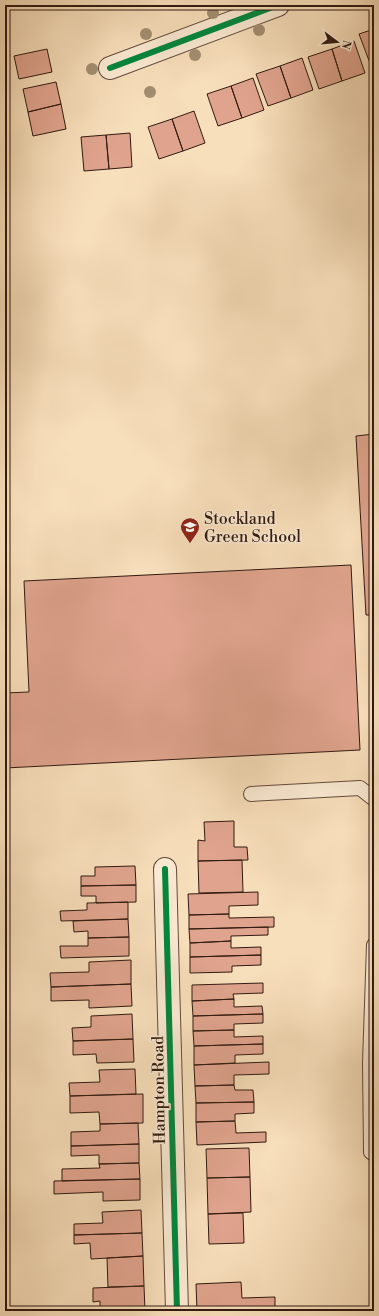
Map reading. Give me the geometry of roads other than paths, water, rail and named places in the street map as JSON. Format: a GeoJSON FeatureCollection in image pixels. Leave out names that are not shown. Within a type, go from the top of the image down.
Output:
{"type":"FeatureCollection","features":[{"type":"Feature","properties":{"kind":"street"},"geometry":{"type":"LineString","coordinates":[[110,68],[278,5]]}},
{"type":"Feature","properties":{"kind":"street","name":"Hampton Road"},"geometry":{"type":"LineString","coordinates":[[166,869],[177,1311]]}},
{"type":"Feature","properties":{"kind":"lane"},"geometry":{"type":"LineString","coordinates":[[250,794],[360,788],[374,799]]}},
{"type":"Feature","properties":{"kind":"lane"},"geometry":{"type":"LineString","coordinates":[[374,945],[370,1062],[371,1152],[374,1154]]}},
{"type":"Feature","properties":{"kind":"place","name":"Stockland Green School"},"geometry":{"type":"Point","coordinates":[190,544]}}]}
